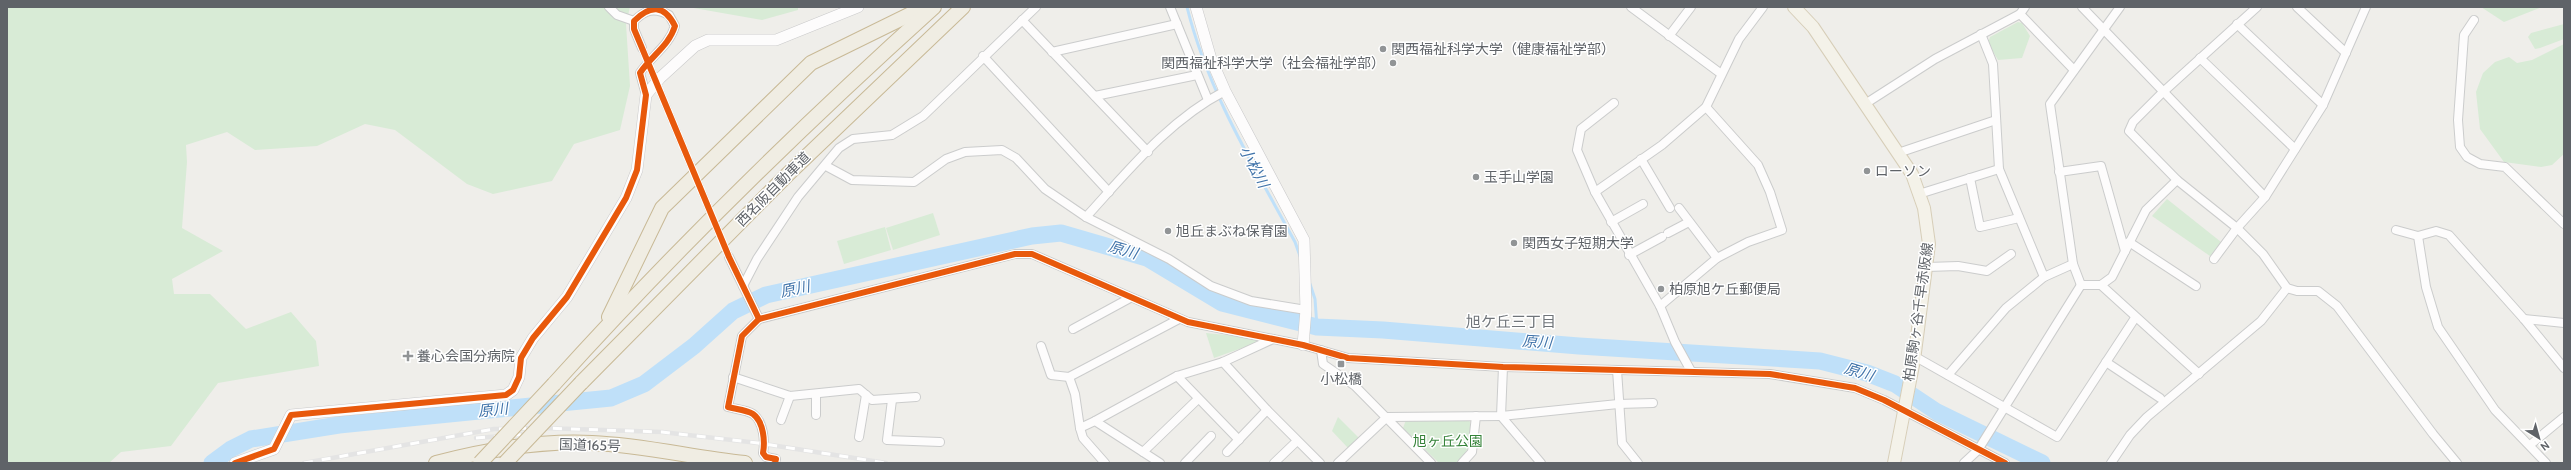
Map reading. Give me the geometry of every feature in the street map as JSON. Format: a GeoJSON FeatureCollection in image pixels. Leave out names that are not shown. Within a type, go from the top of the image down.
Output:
{"type":"FeatureCollection","features":[{"type":"Feature","properties":{"kind":"highway"},"geometry":{"type":"LineString","coordinates":[[603,330],[662,208],[811,63],[925,7]]}},
{"type":"Feature","properties":{"kind":"highway","name":"西名阪自動車道"},"geometry":{"type":"LineString","coordinates":[[480,463],[603,330],[768,160],[934,7]]}},
{"type":"Feature","properties":{"kind":"highway","name":"西名阪自動車道"},"geometry":{"type":"LineString","coordinates":[[505,463],[581,383],[781,182],[963,7]]}},
{"type":"Feature","properties":{"kind":"highway","name":"国道165号"},"geometry":{"type":"LineString","coordinates":[[436,463],[505,448],[541,444],[591,442],[649,448],[745,463]]}},
{"type":"Feature","properties":{"kind":"main road","name":"柏原駒ヶ谷千早赤阪線"},"geometry":{"type":"LineString","coordinates":[[1794,7],[1813,27],[1912,174],[1924,208],[1929,244],[1927,267],[1914,358],[1894,463]]}},
{"type":"Feature","properties":{"kind":"street"},"geometry":{"type":"LineString","coordinates":[[609,7],[617,15],[634,21]]}},
{"type":"Feature","properties":{"kind":"street"},"geometry":{"type":"LineString","coordinates":[[646,95],[660,78],[694,46],[708,40],[776,40],[858,7]]}},
{"type":"Feature","properties":{"kind":"street"},"geometry":{"type":"LineString","coordinates":[[743,286],[798,197],[840,148],[852,139],[892,135],[923,116],[983,56],[1036,7]]}},
{"type":"Feature","properties":{"kind":"street"},"geometry":{"type":"LineString","coordinates":[[1170,7],[1208,100]]}},
{"type":"Feature","properties":{"kind":"street"},"geometry":{"type":"LineString","coordinates":[[1196,7],[1210,59],[1225,91],[1304,240],[1306,313],[1303,341]]}},
{"type":"Feature","properties":{"kind":"street"},"geometry":{"type":"LineString","coordinates":[[1631,7],[1720,73]]}},
{"type":"Feature","properties":{"kind":"street"},"geometry":{"type":"LineString","coordinates":[[1669,36],[1691,7]]}},
{"type":"Feature","properties":{"kind":"street"},"geometry":{"type":"LineString","coordinates":[[1595,192],[1686,126],[1706,107],[1720,73],[1738,39],[1763,7]]}},
{"type":"Feature","properties":{"kind":"street"},"geometry":{"type":"LineString","coordinates":[[1865,104],[1935,59],[2020,14],[2025,7]]}},
{"type":"Feature","properties":{"kind":"street"},"geometry":{"type":"LineString","coordinates":[[2082,7],[2104,27],[2162,93],[2265,197]]}},
{"type":"Feature","properties":{"kind":"street"},"geometry":{"type":"LineString","coordinates":[[2081,285],[2073,264],[2050,104],[2104,27],[2120,7]]}},
{"type":"Feature","properties":{"kind":"street"},"geometry":{"type":"LineString","coordinates":[[2256,7],[2162,93],[2134,122],[2129,131],[2177,180],[2236,228],[2263,254],[2287,288],[2297,291],[2318,291],[2337,306],[2433,434],[2457,463]]}},
{"type":"Feature","properties":{"kind":"street"},"geometry":{"type":"LineString","coordinates":[[2297,7],[2346,53]]}},
{"type":"Feature","properties":{"kind":"street"},"geometry":{"type":"LineString","coordinates":[[2214,259],[2236,228],[2265,197],[2323,105],[2366,7]]}},
{"type":"Feature","properties":{"kind":"street"},"geometry":{"type":"LineString","coordinates":[[235,463],[274,449],[291,415],[506,395],[513,390],[519,377],[520,358],[533,338],[567,297],[626,198],[637,170],[646,95],[640,73],[647,61],[671,38],[675,26],[669,15],[660,10],[644,11],[634,21],[634,29],[642,48]]}},
{"type":"Feature","properties":{"kind":"street"},"geometry":{"type":"LineString","coordinates":[[2020,14],[2074,70]]}},
{"type":"Feature","properties":{"kind":"street"},"geometry":{"type":"LineString","coordinates":[[1022,20],[1148,152]]}},
{"type":"Feature","properties":{"kind":"street"},"geometry":{"type":"LineString","coordinates":[[2474,20],[2464,35],[2458,120],[2460,147],[2467,157],[2480,164],[2505,167],[2564,224]]}},
{"type":"Feature","properties":{"kind":"street"},"geometry":{"type":"LineString","coordinates":[[1052,52],[1177,24]]}},
{"type":"Feature","properties":{"kind":"street"},"geometry":{"type":"LineString","coordinates":[[2237,24],[2323,105]]}},
{"type":"Feature","properties":{"kind":"street"},"geometry":{"type":"LineString","coordinates":[[1981,34],[1993,64],[1999,169],[2044,277]]}},
{"type":"Feature","properties":{"kind":"street"},"geometry":{"type":"LineString","coordinates":[[983,56],[1109,192]]}},
{"type":"Feature","properties":{"kind":"street"},"geometry":{"type":"LineString","coordinates":[[2200,58],[2295,149]]}},
{"type":"Feature","properties":{"kind":"street"},"geometry":{"type":"LineString","coordinates":[[1095,96],[1197,75]]}},
{"type":"Feature","properties":{"kind":"street"},"geometry":{"type":"LineString","coordinates":[[1086,217],[1148,152],[1160,137],[1208,100],[1225,91]]}},
{"type":"Feature","properties":{"kind":"street"},"geometry":{"type":"LineString","coordinates":[[1614,103],[1581,129],[1577,150],[1595,192],[1660,306],[1675,342],[1691,371]]}},
{"type":"Feature","properties":{"kind":"street"},"geometry":{"type":"LineString","coordinates":[[1660,306],[1717,258],[1748,242],[1782,230],[1770,192],[1758,165],[1706,107]]}},
{"type":"Feature","properties":{"kind":"street"},"geometry":{"type":"LineString","coordinates":[[1898,153],[1996,120]]}},
{"type":"Feature","properties":{"kind":"street"},"geometry":{"type":"LineString","coordinates":[[826,166],[852,180],[914,182],[952,157],[966,152],[1002,150],[1016,158],[1045,189],[1086,217],[1169,259],[1212,286],[1251,301],[1306,313]]}},
{"type":"Feature","properties":{"kind":"street"},"geometry":{"type":"LineString","coordinates":[[1641,159],[1670,208]]}},
{"type":"Feature","properties":{"kind":"street"},"geometry":{"type":"LineString","coordinates":[[2059,172],[2102,166],[2125,251]]}},
{"type":"Feature","properties":{"kind":"street"},"geometry":{"type":"LineString","coordinates":[[1919,194],[1999,169]]}},
{"type":"Feature","properties":{"kind":"street"},"geometry":{"type":"LineString","coordinates":[[1970,178],[1980,227],[2019,218]]}},
{"type":"Feature","properties":{"kind":"street"},"geometry":{"type":"LineString","coordinates":[[2081,285],[2101,285],[2112,277],[2146,210],[2177,180]]}},
{"type":"Feature","properties":{"kind":"street"},"geometry":{"type":"LineString","coordinates":[[1611,222],[1643,204]]}},
{"type":"Feature","properties":{"kind":"street"},"geometry":{"type":"LineString","coordinates":[[1679,208],[1717,258]]}},
{"type":"Feature","properties":{"kind":"street"},"geometry":{"type":"LineString","coordinates":[[1630,255],[1690,222]]}},
{"type":"Feature","properties":{"kind":"street"},"geometry":{"type":"LineString","coordinates":[[2396,230],[2418,236],[2436,231],[2449,235],[2524,319],[2564,368]]}},
{"type":"Feature","properties":{"kind":"street"},"geometry":{"type":"LineString","coordinates":[[2418,236],[2426,287],[2438,327],[2495,410],[2546,463]]}},
{"type":"Feature","properties":{"kind":"street"},"geometry":{"type":"LineString","coordinates":[[2129,242],[2196,286]]}},
{"type":"Feature","properties":{"kind":"street"},"geometry":{"type":"LineString","coordinates":[[775,463],[776,459],[766,457],[763,453],[764,444],[760,422],[752,413],[728,407],[742,336],[758,316],[1015,254],[1032,254],[1179,319],[1273,339],[1303,341],[1321,350],[1348,358],[1503,367],[1770,374],[1855,388],[1904,406],[1980,447],[2005,463]]}},
{"type":"Feature","properties":{"kind":"street"},"geometry":{"type":"LineString","coordinates":[[1927,267],[1941,268],[1958,266],[1987,272],[2011,254]]}},
{"type":"Feature","properties":{"kind":"street"},"geometry":{"type":"LineString","coordinates":[[729,257],[746,295],[758,316]]}},
{"type":"Feature","properties":{"kind":"street"},"geometry":{"type":"LineString","coordinates":[[1948,375],[2006,308],[2044,277],[2073,264]]}},
{"type":"Feature","properties":{"kind":"street"},"geometry":{"type":"LineString","coordinates":[[1964,463],[1980,447],[2081,285]]}},
{"type":"Feature","properties":{"kind":"street"},"geometry":{"type":"LineString","coordinates":[[2101,285],[2135,318],[2200,374]]}},
{"type":"Feature","properties":{"kind":"street"},"geometry":{"type":"LineString","coordinates":[[2111,463],[2130,435],[2147,417],[2200,374],[2261,321],[2287,288]]}},
{"type":"Feature","properties":{"kind":"street"},"geometry":{"type":"LineString","coordinates":[[1073,329],[1130,298]]}},
{"type":"Feature","properties":{"kind":"street"},"geometry":{"type":"LineString","coordinates":[[1914,358],[1948,375],[2057,437],[2135,318]]}},
{"type":"Feature","properties":{"kind":"street"},"geometry":{"type":"LineString","coordinates":[[1041,346],[1051,374],[1069,377],[1179,319]]}},
{"type":"Feature","properties":{"kind":"street"},"geometry":{"type":"LineString","coordinates":[[2524,319],[2564,323]]}},
{"type":"Feature","properties":{"kind":"street"},"geometry":{"type":"LineString","coordinates":[[1080,428],[1177,376],[1223,362],[1273,339]]}},
{"type":"Feature","properties":{"kind":"street"},"geometry":{"type":"LineString","coordinates":[[1321,350],[1323,364],[1355,386],[1431,463]]}},
{"type":"Feature","properties":{"kind":"street"},"geometry":{"type":"LineString","coordinates":[[1223,362],[1267,410],[1320,463]]}},
{"type":"Feature","properties":{"kind":"street"},"geometry":{"type":"LineString","coordinates":[[2106,362],[2160,398]]}},
{"type":"Feature","properties":{"kind":"street"},"geometry":{"type":"LineString","coordinates":[[1503,367],[1501,416],[1541,463]]}},
{"type":"Feature","properties":{"kind":"street"},"geometry":{"type":"LineString","coordinates":[[1617,370],[1618,404],[1622,443],[1638,463]]}},
{"type":"Feature","properties":{"kind":"street"},"geometry":{"type":"LineString","coordinates":[[733,376],[790,396],[859,389],[872,400],[892,400],[916,397]]}},
{"type":"Feature","properties":{"kind":"street"},"geometry":{"type":"LineString","coordinates":[[1177,376],[1239,440]]}},
{"type":"Feature","properties":{"kind":"street"},"geometry":{"type":"LineString","coordinates":[[1069,377],[1075,394],[1083,438],[1105,463]]}},
{"type":"Feature","properties":{"kind":"street"},"geometry":{"type":"LineString","coordinates":[[816,394],[816,415]]}},
{"type":"Feature","properties":{"kind":"street"},"geometry":{"type":"LineString","coordinates":[[859,437],[866,395]]}},
{"type":"Feature","properties":{"kind":"street"},"geometry":{"type":"LineString","coordinates":[[781,420],[790,396]]}},
{"type":"Feature","properties":{"kind":"street"},"geometry":{"type":"LineString","coordinates":[[1143,452],[1198,399]]}},
{"type":"Feature","properties":{"kind":"street"},"geometry":{"type":"LineString","coordinates":[[892,400],[887,440],[940,442]]}},
{"type":"Feature","properties":{"kind":"street"},"geometry":{"type":"LineString","coordinates":[[1338,463],[1387,417],[1501,416],[1618,404],[1654,403]]}},
{"type":"Feature","properties":{"kind":"street"},"geometry":{"type":"LineString","coordinates":[[1227,452],[1267,410]]}},
{"type":"Feature","properties":{"kind":"street"},"geometry":{"type":"LineString","coordinates":[[1462,463],[1472,452],[1476,416]]}},
{"type":"Feature","properties":{"kind":"street"},"geometry":{"type":"LineString","coordinates":[[2530,445],[2564,417]]}},
{"type":"Feature","properties":{"kind":"street"},"geometry":{"type":"LineString","coordinates":[[1095,420],[1160,463]]}},
{"type":"Feature","properties":{"kind":"street"},"geometry":{"type":"LineString","coordinates":[[1185,463],[1211,436]]}},
{"type":"Feature","properties":{"kind":"street"},"geometry":{"type":"LineString","coordinates":[[1274,463],[1297,441]]}},
{"type":"Feature","properties":{"kind":"green space"},"geometry":{"type":"Polygon","coordinates":[[[7,7],[630,7],[626,24],[630,86],[620,130],[574,144],[552,181],[493,194],[467,184],[395,130],[365,124],[317,146],[255,150],[227,132],[186,145],[187,162],[182,228],[223,251],[172,279],[174,294],[210,294],[246,329],[291,312],[316,341],[319,366],[218,383],[171,446],[121,452],[109,463],[7,463],[7,7]]]}},
{"type":"Feature","properties":{"kind":"green space"},"geometry":{"type":"Polygon","coordinates":[[[688,7],[798,7],[798,10],[762,20],[688,7]]]}},
{"type":"Feature","properties":{"kind":"green space"},"geometry":{"type":"Polygon","coordinates":[[[2481,7],[2542,7],[2504,22],[2481,7]]]}},
{"type":"Feature","properties":{"kind":"green space"},"geometry":{"type":"Polygon","coordinates":[[[2018,22],[2022,23],[2030,36],[2022,58],[1998,60],[1988,43],[1990,37],[2018,22]]]}},
{"type":"Feature","properties":{"kind":"green space"},"geometry":{"type":"Polygon","coordinates":[[[2564,24],[2564,39],[2535,49],[2528,37],[2531,33],[2564,24]]]}},
{"type":"Feature","properties":{"kind":"green space"},"geometry":{"type":"Polygon","coordinates":[[[2564,44],[2564,154],[2552,165],[2541,167],[2504,162],[2480,129],[2476,92],[2483,73],[2495,62],[2509,57],[2517,63],[2532,60],[2564,44]]]}},
{"type":"Feature","properties":{"kind":"green space"},"geometry":{"type":"Polygon","coordinates":[[[2167,199],[2221,242],[2210,256],[2152,216],[2167,199]]]}},
{"type":"Feature","properties":{"kind":"green space"},"geometry":{"type":"Polygon","coordinates":[[[933,213],[940,235],[893,250],[886,228],[933,213]]]}},
{"type":"Feature","properties":{"kind":"green space"},"geometry":{"type":"Polygon","coordinates":[[[885,227],[891,250],[844,264],[837,241],[885,227]]]}},
{"type":"Feature","properties":{"kind":"green space"},"geometry":{"type":"Polygon","coordinates":[[[1206,333],[1256,338],[1256,343],[1214,358],[1206,333]]]}},
{"type":"Feature","properties":{"kind":"green space"},"geometry":{"type":"Polygon","coordinates":[[[1338,417],[1359,438],[1348,448],[1332,431],[1338,417]]]}},
{"type":"Feature","properties":{"kind":"green space","name":"旭ヶ丘公園"},"geometry":{"type":"Polygon","coordinates":[[[1468,419],[1470,422],[1469,445],[1465,453],[1456,463],[1439,463],[1403,428],[1406,420],[1468,419]]]}},
{"type":"Feature","properties":{"kind":"waterway","name":"小松川"},"geometry":{"type":"LineString","coordinates":[[1187,7],[1207,69],[1220,99],[1248,157],[1295,242],[1300,256]]}},
{"type":"Feature","properties":{"kind":"waterway","name":"原川"},"geometry":{"type":"LineString","coordinates":[[212,463],[231,449],[251,439],[339,425],[611,398],[644,384],[694,346],[733,311],[766,295],[1032,236],[1061,233],[1147,258],[1222,303],[1317,327],[1383,330],[1579,346],[1820,361],[1867,373],[1895,384],[1937,412],[2042,463]]}},
{"type":"Feature","properties":{"kind":"waterway","name":"小松川"},"geometry":{"type":"LineString","coordinates":[[1310,284],[1315,299],[1317,327]]}},
{"type":"Feature","properties":{"kind":"tunnel"},"geometry":{"type":"LineString","coordinates":[[642,48],[729,257]]}},
{"type":"Feature","properties":{"kind":"railway"},"geometry":{"type":"LineString","coordinates":[[304,463],[494,429],[543,428],[662,432],[758,443],[886,463]]}},
{"type":"Feature","properties":{"kind":"railway"},"geometry":{"type":"LineString","coordinates":[[476,438],[530,434]]}},
{"type":"Feature","properties":{"kind":"cycle path"},"geometry":{"type":"LineString","coordinates":[[235,463],[274,449],[291,415],[506,395],[513,390],[519,377],[521,358],[533,338],[567,297],[626,198],[637,170],[646,95],[640,73],[644,67],[649,61],[669,39],[675,26],[666,14],[656,9],[651,10],[634,21],[634,29],[642,48],[729,257],[759,319]]}},
{"type":"Feature","properties":{"kind":"cycle path"},"geometry":{"type":"LineString","coordinates":[[775,463],[776,459],[766,457],[763,453],[763,432],[757,418],[748,412],[728,407],[742,336],[759,319],[1015,254],[1032,254],[1188,322],[1303,345],[1348,358],[1503,367],[1770,374],[1855,388],[1884,400],[2005,463]]}},
{"type":"Feature","properties":{"kind":"place","name":"関西福祉科学大学（健康福祉学部）"},"geometry":{"type":"Point","coordinates":[1383,49]}},
{"type":"Feature","properties":{"kind":"place","name":"関西福祉科学大学（社会福祉学部）"},"geometry":{"type":"Point","coordinates":[1393,63]}},
{"type":"Feature","properties":{"kind":"place","name":"ローソン"},"geometry":{"type":"Point","coordinates":[1867,171]}},
{"type":"Feature","properties":{"kind":"place","name":"玉手山学園"},"geometry":{"type":"Point","coordinates":[1476,177]}},
{"type":"Feature","properties":{"kind":"place","name":"旭丘まぶね保育園"},"geometry":{"type":"Point","coordinates":[1168,231]}},
{"type":"Feature","properties":{"kind":"place","name":"関西女子短期大学"},"geometry":{"type":"Point","coordinates":[1514,243]}},
{"type":"Feature","properties":{"kind":"place","name":"柏原旭ケ丘郵便局"},"geometry":{"type":"Point","coordinates":[1661,289]}},
{"type":"Feature","properties":{"kind":"place","name":"養心会国分病院"},"geometry":{"type":"Point","coordinates":[408,356]}},
{"type":"Feature","properties":{"kind":"place","name":"小松橋"},"geometry":{"type":"Point","coordinates":[1341,364]}},
{"type":"Feature","properties":{"kind":"district","name":"旭ケ丘三丁目"},"geometry":{"type":"Point","coordinates":[1511,322]}}]}
